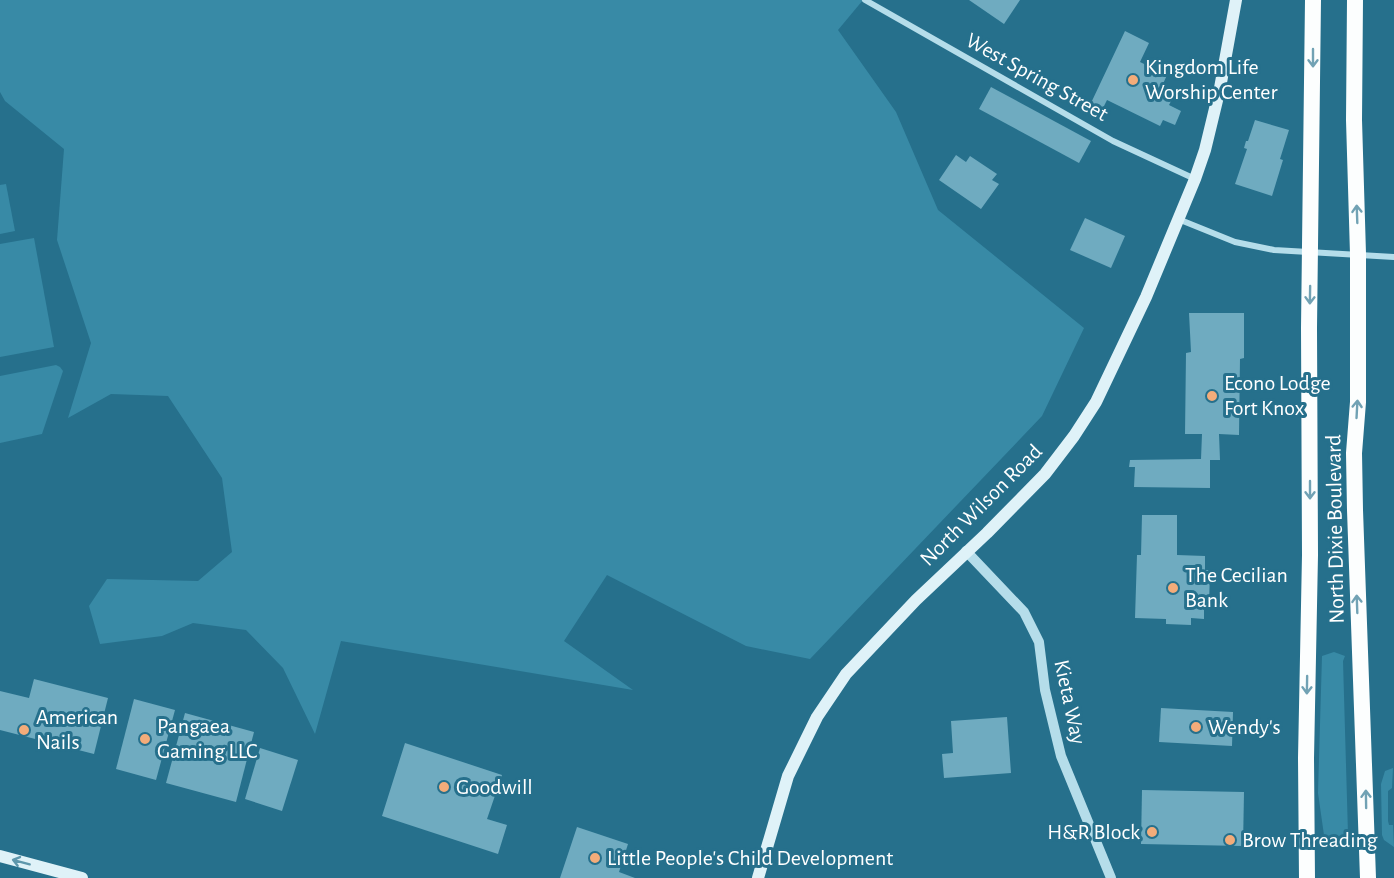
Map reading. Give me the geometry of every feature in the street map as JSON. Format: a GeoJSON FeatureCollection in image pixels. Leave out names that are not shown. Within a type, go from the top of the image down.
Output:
{"type":"FeatureCollection","features":[{"type":"Feature","properties":{"kind":"highway","name":"North Dixie Boulevard"},"geometry":{"type":"LineString","coordinates":[[1307,878],[1306,758],[1310,555],[1313,0]]}},
{"type":"Feature","properties":{"kind":"highway","name":"North Dixie Boulevard"},"geometry":{"type":"LineString","coordinates":[[1355,0],[1354,120],[1358,254],[1358,402],[1354,453],[1368,878]]}},
{"type":"Feature","properties":{"kind":"main road","name":"North Wilson Road"},"geometry":{"type":"LineString","coordinates":[[758,878],[788,777],[817,717],[846,674],[916,600],[1045,474],[1096,402],[1146,297],[1195,179],[1205,150],[1220,88],[1236,0]]}},
{"type":"Feature","properties":{"kind":"main road"},"geometry":{"type":"LineString","coordinates":[[0,856],[80,878]]}},
{"type":"Feature","properties":{"kind":"street","name":"West Spring Street"},"geometry":{"type":"LineString","coordinates":[[866,0],[1113,141],[1195,179]]}},
{"type":"Feature","properties":{"kind":"street"},"geometry":{"type":"LineString","coordinates":[[1178,219],[1235,242],[1274,250],[1394,257]]}},
{"type":"Feature","properties":{"kind":"street","name":"Kieta Way"},"geometry":{"type":"LineString","coordinates":[[966,551],[1024,612],[1039,642],[1045,690],[1061,756],[1111,878]]}},
{"type":"Feature","properties":{"kind":"shaded area"},"geometry":{"type":"Polygon","coordinates":[[[0,0],[863,0],[838,30],[896,112],[938,210],[1084,328],[1042,416],[810,659],[746,646],[607,575],[564,641],[633,690],[341,641],[315,734],[283,668],[246,630],[193,623],[162,636],[100,644],[89,606],[107,579],[198,581],[232,552],[222,478],[168,396],[111,394],[68,418],[91,343],[57,240],[64,149],[5,101],[0,92],[0,0]]]}},
{"type":"Feature","properties":{"kind":"shaded area"},"geometry":{"type":"Polygon","coordinates":[[[6,184],[15,231],[0,234],[0,185],[6,184]]]}},
{"type":"Feature","properties":{"kind":"shaded area"},"geometry":{"type":"Polygon","coordinates":[[[34,238],[54,347],[0,357],[0,244],[34,238]]]}},
{"type":"Feature","properties":{"kind":"shaded area"},"geometry":{"type":"Polygon","coordinates":[[[56,365],[63,371],[42,434],[0,443],[0,376],[56,365]]]}},
{"type":"Feature","properties":{"kind":"shaded area"},"geometry":{"type":"Polygon","coordinates":[[[1334,652],[1345,656],[1343,661],[1348,834],[1343,848],[1337,850],[1326,843],[1318,793],[1322,656],[1334,652]]]}},
{"type":"Feature","properties":{"kind":"shaded area"},"geometry":{"type":"Polygon","coordinates":[[[1393,768],[1392,788],[1388,791],[1388,821],[1389,825],[1393,825],[1394,847],[1384,840],[1382,835],[1381,784],[1385,771],[1393,768]]]}},
{"type":"Feature","properties":{"kind":"building"},"geometry":{"type":"Polygon","coordinates":[[[969,0],[1020,0],[1004,24],[969,0]]]}},
{"type":"Feature","properties":{"kind":"building","name":"Kingdom Life Worship Center"},"geometry":{"type":"Polygon","coordinates":[[[1125,31],[1149,43],[1140,62],[1167,75],[1162,86],[1171,90],[1168,97],[1172,99],[1169,105],[1181,111],[1175,125],[1163,120],[1160,126],[1107,100],[1103,108],[1091,103],[1125,31]]]}},
{"type":"Feature","properties":{"kind":"building"},"geometry":{"type":"Polygon","coordinates":[[[991,87],[1091,141],[1079,163],[979,109],[991,87]]]}},
{"type":"Feature","properties":{"kind":"building"},"geometry":{"type":"Polygon","coordinates":[[[1255,120],[1289,130],[1272,196],[1235,184],[1247,149],[1244,148],[1246,141],[1248,141],[1255,120]]]}},
{"type":"Feature","properties":{"kind":"building"},"geometry":{"type":"Polygon","coordinates":[[[956,155],[966,162],[970,156],[997,174],[992,180],[999,184],[981,209],[939,180],[956,155]]]}},
{"type":"Feature","properties":{"kind":"building"},"geometry":{"type":"Polygon","coordinates":[[[1085,218],[1125,236],[1111,268],[1070,250],[1085,218]]]}},
{"type":"Feature","properties":{"kind":"building","name":"Econo Lodge Fort Knox"},"geometry":{"type":"Polygon","coordinates":[[[1189,313],[1244,313],[1244,358],[1240,359],[1239,435],[1219,434],[1220,460],[1210,460],[1210,488],[1134,487],[1135,467],[1129,467],[1130,460],[1201,459],[1202,434],[1185,434],[1186,353],[1191,352],[1189,313]]]}},
{"type":"Feature","properties":{"kind":"building","name":"The Cecilian Bank"},"geometry":{"type":"Polygon","coordinates":[[[1142,515],[1177,515],[1177,555],[1205,556],[1205,570],[1210,570],[1209,606],[1204,606],[1204,619],[1191,618],[1191,625],[1166,624],[1166,619],[1135,618],[1137,555],[1141,555],[1142,515]]]}},
{"type":"Feature","properties":{"kind":"building"},"geometry":{"type":"Polygon","coordinates":[[[34,679],[108,698],[94,754],[0,730],[0,691],[29,698],[34,679]]]}},
{"type":"Feature","properties":{"kind":"building","name":"Pangaea Gaming LLC"},"geometry":{"type":"Polygon","coordinates":[[[134,699],[175,710],[156,780],[116,769],[134,699]]]}},
{"type":"Feature","properties":{"kind":"building","name":"Wendy's"},"geometry":{"type":"Polygon","coordinates":[[[1161,708],[1233,712],[1232,746],[1159,742],[1161,708]]]}},
{"type":"Feature","properties":{"kind":"building"},"geometry":{"type":"Polygon","coordinates":[[[185,713],[254,732],[236,802],[166,783],[185,713]]]}},
{"type":"Feature","properties":{"kind":"building"},"geometry":{"type":"Polygon","coordinates":[[[1007,717],[1011,773],[944,778],[942,754],[953,753],[951,721],[1007,717]]]}},
{"type":"Feature","properties":{"kind":"building","name":"Goodwill"},"geometry":{"type":"Polygon","coordinates":[[[405,743],[502,775],[487,819],[507,825],[498,854],[382,816],[405,743]]]}},
{"type":"Feature","properties":{"kind":"building"},"geometry":{"type":"Polygon","coordinates":[[[260,748],[298,760],[282,811],[245,799],[260,748]]]}},
{"type":"Feature","properties":{"kind":"building"},"geometry":{"type":"Polygon","coordinates":[[[1142,790],[1244,792],[1243,846],[1141,844],[1142,790]]]}},
{"type":"Feature","properties":{"kind":"building","name":"Little People's Child Development"},"geometry":{"type":"Polygon","coordinates":[[[577,827],[628,844],[619,872],[635,878],[560,878],[577,827]]]}},
{"type":"Feature","properties":{"kind":"place","name":"Kingdom Life Worship Center"},"geometry":{"type":"Point","coordinates":[1133,80]}},
{"type":"Feature","properties":{"kind":"place","name":"Econo Lodge Fort Knox"},"geometry":{"type":"Point","coordinates":[1212,396]}},
{"type":"Feature","properties":{"kind":"place","name":"The Cecilian Bank"},"geometry":{"type":"Point","coordinates":[1173,588]}},
{"type":"Feature","properties":{"kind":"place","name":"Wendy's"},"geometry":{"type":"Point","coordinates":[1196,727]}},
{"type":"Feature","properties":{"kind":"place","name":"American Nails"},"geometry":{"type":"Point","coordinates":[24,730]}},
{"type":"Feature","properties":{"kind":"place","name":"Pangaea Gaming LLC"},"geometry":{"type":"Point","coordinates":[145,739]}},
{"type":"Feature","properties":{"kind":"place","name":"Goodwill"},"geometry":{"type":"Point","coordinates":[444,787]}},
{"type":"Feature","properties":{"kind":"place","name":"H&R Block"},"geometry":{"type":"Point","coordinates":[1152,832]}},
{"type":"Feature","properties":{"kind":"place","name":"Brow Threading"},"geometry":{"type":"Point","coordinates":[1230,840]}},
{"type":"Feature","properties":{"kind":"place","name":"Little People's Child Development"},"geometry":{"type":"Point","coordinates":[595,858]}}]}
